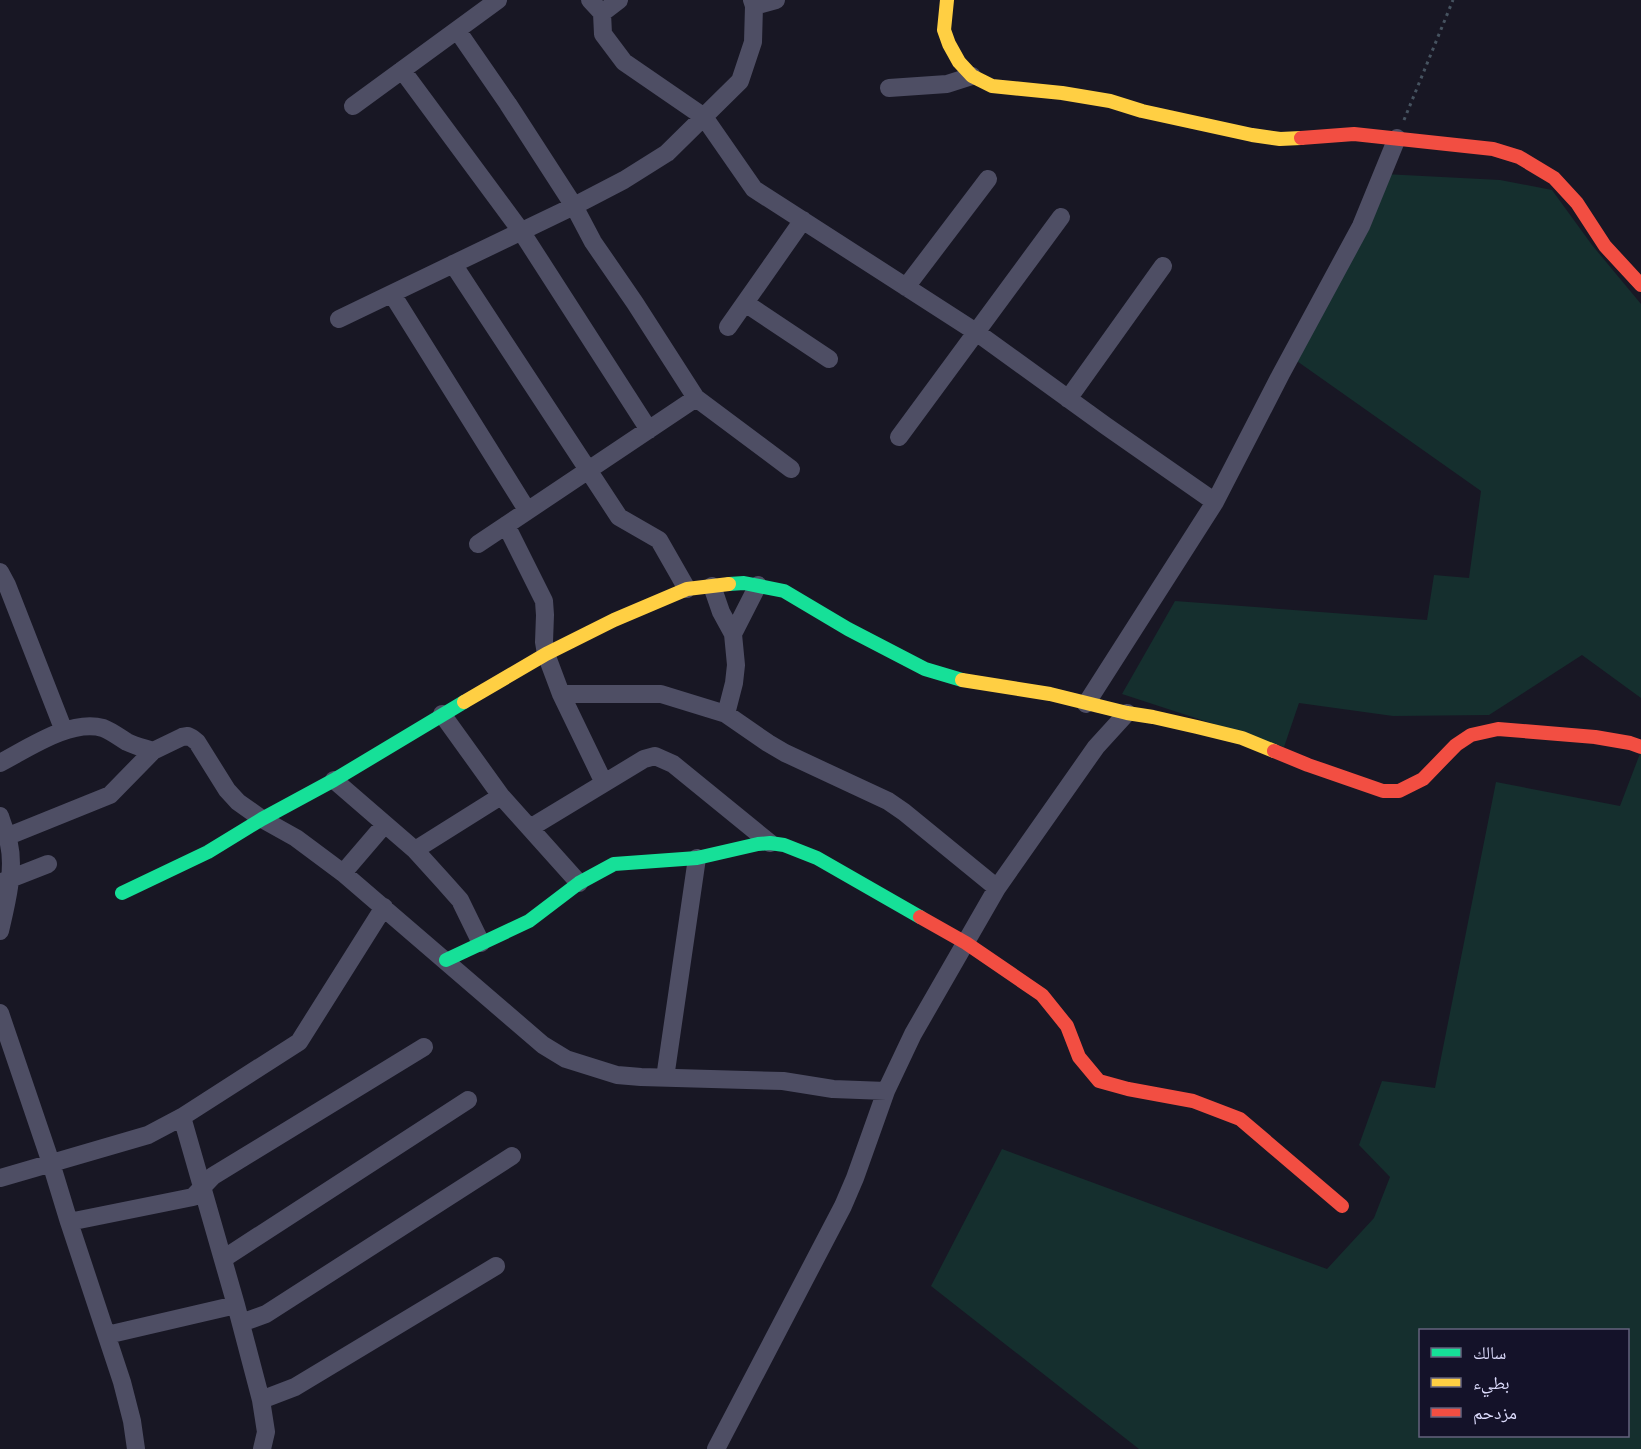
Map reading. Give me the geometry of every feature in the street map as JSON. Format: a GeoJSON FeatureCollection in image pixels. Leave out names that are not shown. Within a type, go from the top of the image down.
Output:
{"type":"FeatureCollection","features":[{"type":"Feature","properties":{"kind":"street"},"geometry":{"type":"LineString","coordinates":[[619,0],[596,6],[603,34],[624,62],[704,117],[754,189],[976,332],[1215,502]]}},
{"type":"Feature","properties":{"kind":"street"},"geometry":{"type":"LineString","coordinates":[[339,319],[574,206],[624,180],[667,153],[740,81],[753,42],[753,3],[776,0]]}},
{"type":"Feature","properties":{"kind":"street"},"geometry":{"type":"LineString","coordinates":[[947,0],[944,30],[958,62],[972,76],[992,86],[1062,93],[1110,101],[1142,111],[1280,139],[1354,134],[1493,149],[1519,157],[1554,178],[1577,203],[1605,246],[1641,285]]}},
{"type":"Feature","properties":{"kind":"street"},"geometry":{"type":"LineString","coordinates":[[353,106],[457,30],[490,2]]}},
{"type":"Feature","properties":{"kind":"street"},"geometry":{"type":"LineString","coordinates":[[457,30],[508,104],[574,206],[592,242],[635,303],[696,398],[791,469]]}},
{"type":"Feature","properties":{"kind":"street"},"geometry":{"type":"LineString","coordinates":[[402,70],[521,231],[649,430]]}},
{"type":"Feature","properties":{"kind":"street"},"geometry":{"type":"LineString","coordinates":[[889,88],[947,84],[972,76]]}},
{"type":"Feature","properties":{"kind":"street"},"geometry":{"type":"LineString","coordinates":[[1086,704],[1215,502],[1361,226],[1397,138]]}},
{"type":"Feature","properties":{"kind":"street"},"geometry":{"type":"LineString","coordinates":[[906,287],[988,179]]}},
{"type":"Feature","properties":{"kind":"street"},"geometry":{"type":"LineString","coordinates":[[899,437],[1061,217]]}},
{"type":"Feature","properties":{"kind":"street"},"geometry":{"type":"LineString","coordinates":[[728,327],[803,220]]}},
{"type":"Feature","properties":{"kind":"street"},"geometry":{"type":"LineString","coordinates":[[453,264],[619,517],[658,540],[687,589]]}},
{"type":"Feature","properties":{"kind":"street"},"geometry":{"type":"LineString","coordinates":[[1068,399],[1163,266]]}},
{"type":"Feature","properties":{"kind":"street"},"geometry":{"type":"LineString","coordinates":[[393,294],[527,510]]}},
{"type":"Feature","properties":{"kind":"street"},"geometry":{"type":"LineString","coordinates":[[745,303],[829,359]]}},
{"type":"Feature","properties":{"kind":"street"},"geometry":{"type":"LineString","coordinates":[[478,544],[696,398]]}},
{"type":"Feature","properties":{"kind":"street"},"geometry":{"type":"LineString","coordinates":[[506,525],[544,602],[546,654],[561,694],[604,783]]}},
{"type":"Feature","properties":{"kind":"street"},"geometry":{"type":"LineString","coordinates":[[0,573],[7,585],[64,731]]}},
{"type":"Feature","properties":{"kind":"street"},"geometry":{"type":"LineString","coordinates":[[122,893],[208,852],[546,654],[614,620],[687,589],[712,586],[744,583],[784,591],[848,629],[925,669],[953,678],[1050,694],[1242,738],[1308,765],[1383,791],[1399,791],[1423,779],[1456,745],[1471,735],[1498,729],[1595,737],[1641,747]]}},
{"type":"Feature","properties":{"kind":"street"},"geometry":{"type":"LineString","coordinates":[[733,634],[758,585]]}},
{"type":"Feature","properties":{"kind":"street"},"geometry":{"type":"LineString","coordinates":[[712,586],[733,634],[736,664],[726,714]]}},
{"type":"Feature","properties":{"kind":"street"},"geometry":{"type":"LineString","coordinates":[[561,694],[661,694],[726,714],[785,753],[888,801],[997,888]]}},
{"type":"Feature","properties":{"kind":"street"},"geometry":{"type":"LineString","coordinates":[[716,1449],[843,1206],[886,1091],[913,1034],[997,888],[1096,747],[1128,713]]}},
{"type":"Feature","properties":{"kind":"street"},"geometry":{"type":"LineString","coordinates":[[442,714],[501,796],[579,883]]}},
{"type":"Feature","properties":{"kind":"street"},"geometry":{"type":"LineString","coordinates":[[0,763],[64,731],[88,726],[104,729],[130,743],[153,751]]}},
{"type":"Feature","properties":{"kind":"street"},"geometry":{"type":"LineString","coordinates":[[6,837],[110,795],[153,751],[182,736],[188,736],[197,742],[226,790],[238,802],[296,838],[343,873],[543,1045],[566,1059],[617,1075],[783,1081],[833,1089],[886,1091]]}},
{"type":"Feature","properties":{"kind":"street"},"geometry":{"type":"LineString","coordinates":[[530,828],[650,757],[662,758],[672,764],[770,843]]}},
{"type":"Feature","properties":{"kind":"street"},"geometry":{"type":"LineString","coordinates":[[334,780],[415,850],[460,900],[481,944]]}},
{"type":"Feature","properties":{"kind":"street"},"geometry":{"type":"LineString","coordinates":[[415,850],[501,796]]}},
{"type":"Feature","properties":{"kind":"street"},"geometry":{"type":"LineString","coordinates":[[0,816],[11,860],[5,881],[0,931]]}},
{"type":"Feature","properties":{"kind":"street"},"geometry":{"type":"LineString","coordinates":[[343,873],[385,824]]}},
{"type":"Feature","properties":{"kind":"street"},"geometry":{"type":"LineString","coordinates":[[446,960],[529,921],[579,883],[614,864],[697,858],[770,843],[798,850],[817,858],[966,943],[1042,995],[1067,1026],[1079,1057],[1099,1081],[1193,1101],[1240,1119],[1341,1206]]}},
{"type":"Feature","properties":{"kind":"street"},"geometry":{"type":"LineString","coordinates":[[664,1078],[697,858]]}},
{"type":"Feature","properties":{"kind":"street"},"geometry":{"type":"LineString","coordinates":[[5,881],[48,864]]}},
{"type":"Feature","properties":{"kind":"street"},"geometry":{"type":"LineString","coordinates":[[0,1178],[148,1135],[182,1117],[299,1042],[384,908]]}},
{"type":"Feature","properties":{"kind":"street"},"geometry":{"type":"LineString","coordinates":[[0,1013],[122,1382],[132,1421],[136,1449]]}},
{"type":"Feature","properties":{"kind":"street"},"geometry":{"type":"LineString","coordinates":[[69,1222],[193,1197],[213,1176],[424,1047]]}},
{"type":"Feature","properties":{"kind":"street"},"geometry":{"type":"LineString","coordinates":[[224,1259],[468,1100]]}},
{"type":"Feature","properties":{"kind":"street"},"geometry":{"type":"LineString","coordinates":[[182,1117],[224,1259],[261,1400],[266,1432],[262,1449]]}},
{"type":"Feature","properties":{"kind":"street"},"geometry":{"type":"LineString","coordinates":[[107,1335],[239,1314],[266,1314],[512,1156]]}},
{"type":"Feature","properties":{"kind":"street"},"geometry":{"type":"LineString","coordinates":[[261,1400],[295,1387],[496,1266]]}},
{"type":"Feature","properties":{"kind":"path"},"geometry":{"type":"LineString","coordinates":[[1397,138],[1453,0]]}},
{"type":"Feature","properties":{"kind":"green space"},"geometry":{"type":"Polygon","coordinates":[[[1384,174],[1500,180],[1552,190],[1592,245],[1641,304],[1641,698],[1582,655],[1489,715],[1393,716],[1299,703],[1284,747],[1122,694],[1175,601],[1427,620],[1434,575],[1469,578],[1481,491],[1294,359],[1384,174]]]}},
{"type":"Feature","properties":{"kind":"green space"},"geometry":{"type":"Polygon","coordinates":[[[1641,751],[1641,1449],[1139,1449],[931,1286],[1002,1149],[1327,1269],[1374,1218],[1390,1177],[1359,1145],[1382,1081],[1435,1088],[1496,782],[1620,806],[1641,751]]]}},
{"type":"Feature","properties":{"kind":"traffic: fast"},"geometry":{"type":"LineString","coordinates":[[729,584],[744,583],[784,591],[848,629],[925,669],[962,680]]}},
{"type":"Feature","properties":{"kind":"traffic: fast"},"geometry":{"type":"LineString","coordinates":[[122,893],[208,852],[464,702]]}},
{"type":"Feature","properties":{"kind":"traffic: fast"},"geometry":{"type":"LineString","coordinates":[[446,960],[529,921],[579,883],[614,864],[697,858],[758,844],[784,845],[817,858],[920,917]]}},
{"type":"Feature","properties":{"kind":"traffic: slow"},"geometry":{"type":"LineString","coordinates":[[947,0],[944,30],[949,44],[959,62],[972,76],[992,86],[1062,93],[1110,101],[1142,111],[1252,135],[1280,139],[1301,138]]}},
{"type":"Feature","properties":{"kind":"traffic: slow"},"geometry":{"type":"LineString","coordinates":[[464,702],[546,654],[614,620],[687,589],[729,584]]}},
{"type":"Feature","properties":{"kind":"traffic: slow"},"geometry":{"type":"LineString","coordinates":[[962,680],[1050,694],[1197,727],[1242,738],[1274,751]]}},
{"type":"Feature","properties":{"kind":"traffic: jam"},"geometry":{"type":"LineString","coordinates":[[1301,138],[1354,134],[1493,149],[1519,157],[1554,178],[1577,203],[1605,246],[1641,285]]}},
{"type":"Feature","properties":{"kind":"traffic: jam"},"geometry":{"type":"LineString","coordinates":[[1274,751],[1383,791],[1399,791],[1423,779],[1456,745],[1471,735],[1498,729],[1595,737],[1641,747]]}},
{"type":"Feature","properties":{"kind":"traffic: jam"},"geometry":{"type":"LineString","coordinates":[[920,917],[966,943],[1042,995],[1067,1026],[1079,1057],[1099,1081],[1193,1101],[1240,1119],[1342,1206]]}}]}
